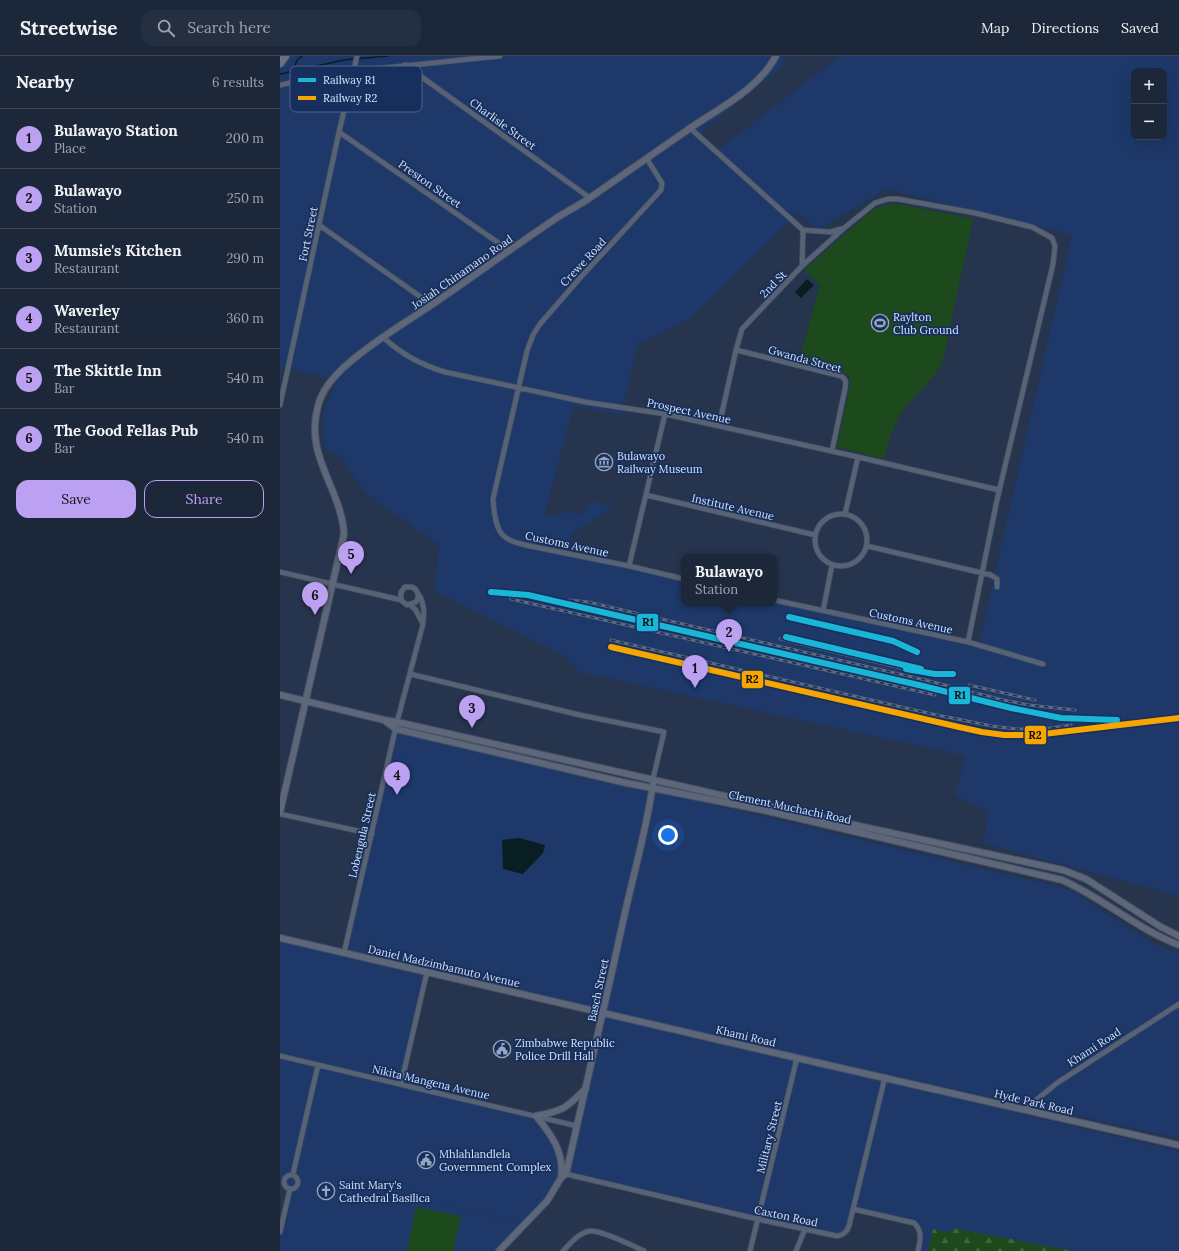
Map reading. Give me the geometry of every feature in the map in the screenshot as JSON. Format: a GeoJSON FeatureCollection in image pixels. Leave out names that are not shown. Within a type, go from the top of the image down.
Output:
{"type":"FeatureCollection","features":[{"type":"Feature","properties":{"kind":"highway"},"geometry":{"type":"LineString","coordinates":[[280,63],[284,56]]}},
{"type":"Feature","properties":{"kind":"street","name":"Fort Street"},"geometry":{"type":"LineString","coordinates":[[355,66],[357,56]]}},
{"type":"Feature","properties":{"kind":"street"},"geometry":{"type":"LineString","coordinates":[[392,66],[500,56]]}},
{"type":"Feature","properties":{"kind":"street","name":"Josiah Chinamano Road"},"geometry":{"type":"LineString","coordinates":[[280,813],[344,534],[341,513],[318,453],[315,431],[316,413],[322,393],[332,379],[354,358],[383,337],[432,305],[555,219],[590,198],[730,102],[755,83],[767,70],[776,56]]}},
{"type":"Feature","properties":{"kind":"street","name":"Charlisle Street"},"geometry":{"type":"LineString","coordinates":[[422,77],[590,198]]}},
{"type":"Feature","properties":{"kind":"street"},"geometry":{"type":"LineString","coordinates":[[280,85],[290,83]]}},
{"type":"Feature","properties":{"kind":"street","name":"Fort Street"},"geometry":{"type":"LineString","coordinates":[[280,405],[344,112]]}},
{"type":"Feature","properties":{"kind":"street"},"geometry":{"type":"LineString","coordinates":[[690,128],[803,230],[830,232],[843,229]]}},
{"type":"Feature","properties":{"kind":"street","name":"Preston Street"},"geometry":{"type":"LineString","coordinates":[[339,132],[510,251]]}},
{"type":"Feature","properties":{"kind":"street","name":"Crewe Road"},"geometry":{"type":"LineString","coordinates":[[519,387],[527,351],[533,335],[540,324],[661,190],[662,183],[646,159]]}},
{"type":"Feature","properties":{"kind":"street","name":"2nd St"},"geometry":{"type":"LineString","coordinates":[[719,426],[742,329],[802,266],[843,229],[875,203],[888,199],[898,199],[975,213],[1032,227],[1048,234],[1054,242],[1053,264],[999,490],[968,642]]}},
{"type":"Feature","properties":{"kind":"street"},"geometry":{"type":"LineString","coordinates":[[319,225],[432,305]]}},
{"type":"Feature","properties":{"kind":"street"},"geometry":{"type":"LineString","coordinates":[[802,266],[803,230]]}},
{"type":"Feature","properties":{"kind":"street","name":"Prospect Avenue"},"geometry":{"type":"LineString","coordinates":[[383,337],[407,356],[434,369],[585,402],[665,414],[999,490]]}},
{"type":"Feature","properties":{"kind":"street","name":"Gwanda Street"},"geometry":{"type":"LineString","coordinates":[[736,350],[845,378],[845,389],[832,451]]}},
{"type":"Feature","properties":{"kind":"street","name":"Customs Avenue"},"geometry":{"type":"LineString","coordinates":[[519,387],[492,499],[496,521],[503,536],[525,545],[681,578]]}},
{"type":"Feature","properties":{"kind":"street"},"geometry":{"type":"LineString","coordinates":[[629,566],[665,414]]}},
{"type":"Feature","properties":{"kind":"street"},"geometry":{"type":"LineString","coordinates":[[845,514],[858,457]]}},
{"type":"Feature","properties":{"kind":"street","name":"Institute Avenue"},"geometry":{"type":"LineString","coordinates":[[646,495],[815,535]]}},
{"type":"Feature","properties":{"kind":"street"},"geometry":{"type":"LineString","coordinates":[[845,514],[856,519],[865,529],[867,537],[866,546],[863,554],[854,563],[841,566],[832,565],[820,556],[816,550],[815,535],[819,526],[826,519],[835,515],[845,514]]}},
{"type":"Feature","properties":{"kind":"street"},"geometry":{"type":"LineString","coordinates":[[866,546],[991,575],[997,579],[997,587]]}},
{"type":"Feature","properties":{"kind":"street"},"geometry":{"type":"LineString","coordinates":[[823,612],[832,565]]}},
{"type":"Feature","properties":{"kind":"street"},"geometry":{"type":"LineString","coordinates":[[280,572],[401,600],[405,604],[410,605],[415,609],[423,624]]}},
{"type":"Feature","properties":{"kind":"street"},"geometry":{"type":"LineString","coordinates":[[387,597],[401,592],[405,587],[415,588],[419,595],[416,602],[410,605]]}},
{"type":"Feature","properties":{"kind":"street"},"geometry":{"type":"LineString","coordinates":[[401,592],[401,600]]}},
{"type":"Feature","properties":{"kind":"street","name":"Lobengula Street"},"geometry":{"type":"LineString","coordinates":[[344,953],[397,722],[423,624],[423,602],[419,595]]}},
{"type":"Feature","properties":{"kind":"street","name":"Customs Avenue"},"geometry":{"type":"LineString","coordinates":[[777,601],[823,612],[968,642],[1043,664]]}},
{"type":"Feature","properties":{"kind":"street"},"geometry":{"type":"LineString","coordinates":[[410,674],[580,715],[664,732],[654,779]]}},
{"type":"Feature","properties":{"kind":"street","name":"Clement Muchachi Road"},"geometry":{"type":"LineString","coordinates":[[280,696],[1064,870],[1086,879],[1161,927],[1179,936]]}},
{"type":"Feature","properties":{"kind":"street","name":"Clement Muchachi Road"},"geometry":{"type":"LineString","coordinates":[[384,720],[396,730],[622,782],[763,810],[1062,880],[1082,889],[1159,937],[1179,945]]}},
{"type":"Feature","properties":{"kind":"street","name":"Basch Street"},"geometry":{"type":"LineString","coordinates":[[499,1251],[547,1202],[564,1176],[578,1126],[604,1014],[622,924],[646,826],[654,779]]}},
{"type":"Feature","properties":{"kind":"street"},"geometry":{"type":"LineString","coordinates":[[280,813],[372,834]]}},
{"type":"Feature","properties":{"kind":"street","name":"Daniel Madzimbamuto Avenue"},"geometry":{"type":"LineString","coordinates":[[280,938],[604,1014]]}},
{"type":"Feature","properties":{"kind":"street"},"geometry":{"type":"LineString","coordinates":[[401,1084],[427,972]]}},
{"type":"Feature","properties":{"kind":"street","name":"Khami Road"},"geometry":{"type":"LineString","coordinates":[[1024,1110],[1057,1083],[1179,1004]]}},
{"type":"Feature","properties":{"kind":"street","name":"Khami Road"},"geometry":{"type":"LineString","coordinates":[[604,1014],[885,1077]]}},
{"type":"Feature","properties":{"kind":"street","name":"Nikita Mangena Avenue"},"geometry":{"type":"LineString","coordinates":[[280,1056],[578,1126]]}},
{"type":"Feature","properties":{"kind":"street","name":"Military Street"},"geometry":{"type":"LineString","coordinates":[[750,1251],[797,1058]]}},
{"type":"Feature","properties":{"kind":"street"},"geometry":{"type":"LineString","coordinates":[[293,1174],[318,1065]]}},
{"type":"Feature","properties":{"kind":"street","name":"Hyde Park Road"},"geometry":{"type":"LineString","coordinates":[[885,1077],[1179,1145]]}},
{"type":"Feature","properties":{"kind":"street","name":"Caxton Road"},"geometry":{"type":"LineString","coordinates":[[564,1176],[757,1219],[838,1236],[842,1235],[848,1230],[885,1077]]}},
{"type":"Feature","properties":{"kind":"street"},"geometry":{"type":"LineString","coordinates":[[564,1176],[562,1173],[558,1148],[549,1132],[536,1116],[558,1111],[566,1107],[587,1086]]}},
{"type":"Feature","properties":{"kind":"street"},"geometry":{"type":"LineString","coordinates":[[290,1189],[285,1186],[282,1180],[287,1175],[293,1174]]}},
{"type":"Feature","properties":{"kind":"street"},"geometry":{"type":"LineString","coordinates":[[290,1189],[296,1187],[299,1182],[293,1174]]}},
{"type":"Feature","properties":{"kind":"street"},"geometry":{"type":"LineString","coordinates":[[280,1232],[290,1189]]}},
{"type":"Feature","properties":{"kind":"street"},"geometry":{"type":"LineString","coordinates":[[853,1209],[914,1223],[920,1234],[918,1251]]}},
{"type":"Feature","properties":{"kind":"street"},"geometry":{"type":"LineString","coordinates":[[796,1251],[805,1229]]}},
{"type":"Feature","properties":{"kind":"street"},"geometry":{"type":"LineString","coordinates":[[563,1251],[578,1237],[592,1231],[602,1233],[644,1251]]}},
{"type":"Feature","properties":{"kind":"shaded area"},"geometry":{"type":"Polygon","coordinates":[[[280,56],[787,56],[782,67],[698,136],[714,153],[840,56],[1179,56],[1179,896],[983,843],[989,812],[955,795],[965,756],[580,672],[563,655],[435,591],[439,545],[365,493],[342,459],[324,447],[323,412],[337,380],[283,367],[280,381],[280,56]],[[886,189],[818,230],[797,213],[690,319],[638,344],[621,415],[574,406],[544,516],[549,517],[566,511],[582,514],[592,501],[614,507],[571,535],[566,554],[681,581],[681,606],[777,606],[777,603],[978,648],[1072,235],[886,189]]]}},
{"type":"Feature","properties":{"kind":"shaded area"},"geometry":{"type":"Polygon","coordinates":[[[807,279],[814,285],[801,298],[795,292],[807,279]]]}},
{"type":"Feature","properties":{"kind":"shaded area"},"geometry":{"type":"Polygon","coordinates":[[[396,731],[650,790],[602,1011],[346,951],[396,731]]]}},
{"type":"Feature","properties":{"kind":"shaded area"},"geometry":{"type":"Polygon","coordinates":[[[655,791],[1069,889],[1153,944],[1179,953],[1179,1138],[605,1013],[655,791]]]}},
{"type":"Feature","properties":{"kind":"shaded area"},"geometry":{"type":"Polygon","coordinates":[[[519,838],[545,845],[543,853],[523,874],[503,869],[502,840],[519,838]]]}},
{"type":"Feature","properties":{"kind":"shaded area"},"geometry":{"type":"Polygon","coordinates":[[[280,938],[426,974],[400,1085],[536,1118],[557,1148],[561,1173],[557,1185],[525,1223],[437,1203],[524,1224],[498,1251],[280,1251],[280,1238],[282,1231],[286,1231],[281,1230],[291,1188],[286,1185],[285,1180],[280,1179],[280,938]]]}},
{"type":"Feature","properties":{"kind":"shaded area"},"geometry":{"type":"Polygon","coordinates":[[[604,1015],[1179,1151],[1179,1251],[919,1251],[922,1231],[917,1224],[853,1208],[847,1229],[837,1235],[570,1172],[604,1015]]]}},
{"type":"Feature","properties":{"kind":"green space","name":"Raylton Club Ground"},"geometry":{"type":"Polygon","coordinates":[[[894,203],[973,219],[942,364],[933,377],[902,412],[891,435],[884,459],[837,447],[850,385],[849,377],[844,373],[799,361],[820,285],[804,270],[874,209],[894,203]]]}},
{"type":"Feature","properties":{"kind":"green space"},"geometry":{"type":"Polygon","coordinates":[[[416,1207],[461,1216],[453,1251],[407,1251],[416,1207]]]}},
{"type":"Feature","properties":{"kind":"green space"},"geometry":{"type":"Polygon","coordinates":[[[952,1228],[1073,1251],[928,1251],[933,1229],[951,1233],[952,1228]]]}},
{"type":"Feature","properties":{"kind":"waterway"},"geometry":{"type":"LineString","coordinates":[[295,66],[297,60],[302,56]]}},
{"type":"Feature","properties":{"kind":"waterway"},"geometry":{"type":"LineString","coordinates":[[317,66],[344,60],[388,56]]}},
{"type":"Feature","properties":{"kind":"waterway"},"geometry":{"type":"LineString","coordinates":[[280,74],[290,72]]}},
{"type":"Feature","properties":{"kind":"railway"},"geometry":{"type":"LineString","coordinates":[[491,592],[528,595],[923,686],[1011,708],[1061,718],[1117,720]]}},
{"type":"Feature","properties":{"kind":"railway"},"geometry":{"type":"LineString","coordinates":[[511,599],[935,695]]}},
{"type":"Feature","properties":{"kind":"railway"},"geometry":{"type":"LineString","coordinates":[[570,600],[588,602],[925,680],[1003,700],[1029,705],[1075,710]]}},
{"type":"Feature","properties":{"kind":"railway"},"geometry":{"type":"LineString","coordinates":[[789,617],[893,641],[917,652]]}},
{"type":"Feature","properties":{"kind":"railway"},"geometry":{"type":"LineString","coordinates":[[780,639],[917,672],[953,674]]}},
{"type":"Feature","properties":{"kind":"railway"},"geometry":{"type":"LineString","coordinates":[[611,640],[932,714],[992,726],[1016,729],[1044,729],[1071,725]]}},
{"type":"Feature","properties":{"kind":"railway"},"geometry":{"type":"LineString","coordinates":[[969,685],[1035,700]]}},
{"type":"Feature","properties":{"kind":"rail line","name":"R1"},"geometry":{"type":"LineString","coordinates":[[491,592],[528,595],[923,686],[1011,708],[1061,718],[1117,720]]}},
{"type":"Feature","properties":{"kind":"rail line","name":"R1"},"geometry":{"type":"LineString","coordinates":[[789,617],[893,641],[917,652]]}},
{"type":"Feature","properties":{"kind":"rail line","name":"R1"},"geometry":{"type":"LineString","coordinates":[[786,637],[921,669]]}},
{"type":"Feature","properties":{"kind":"rail line","name":"R2"},"geometry":{"type":"LineString","coordinates":[[611,647],[959,727],[1004,735],[1035,735],[1179,718]]}},
{"type":"Feature","properties":{"kind":"rail line","name":"R1"},"geometry":{"type":"LineString","coordinates":[[906,669],[935,674],[953,674]]}},
{"type":"Feature","properties":{"kind":"place","name":"Raylton Club Ground"},"geometry":{"type":"Point","coordinates":[880,323]}},
{"type":"Feature","properties":{"kind":"place","name":"Bulawayo Railway Museum"},"geometry":{"type":"Point","coordinates":[604,462]}},
{"type":"Feature","properties":{"kind":"place","name":"The Skittle Inn"},"geometry":{"type":"Point","coordinates":[351,574]}},
{"type":"Feature","properties":{"kind":"place","name":"The Good Fellas Pub"},"geometry":{"type":"Point","coordinates":[315,615]}},
{"type":"Feature","properties":{"kind":"place","name":"Bulawayo"},"geometry":{"type":"Point","coordinates":[729,652]}},
{"type":"Feature","properties":{"kind":"place","name":"Bulawayo Station"},"geometry":{"type":"Point","coordinates":[695,688]}},
{"type":"Feature","properties":{"kind":"place","name":"Mumsie's Kitchen"},"geometry":{"type":"Point","coordinates":[472,728]}},
{"type":"Feature","properties":{"kind":"place","name":"Waverley"},"geometry":{"type":"Point","coordinates":[397,795]}},
{"type":"Feature","properties":{"kind":"place","name":"Zimbabwe Republic Police Drill Hall"},"geometry":{"type":"Point","coordinates":[502,1049]}},
{"type":"Feature","properties":{"kind":"place","name":"Mhlahlandlela Government Complex"},"geometry":{"type":"Point","coordinates":[426,1160]}},
{"type":"Feature","properties":{"kind":"place","name":"Saint Mary's Cathedral Basilica"},"geometry":{"type":"Point","coordinates":[326,1191]}}]}
